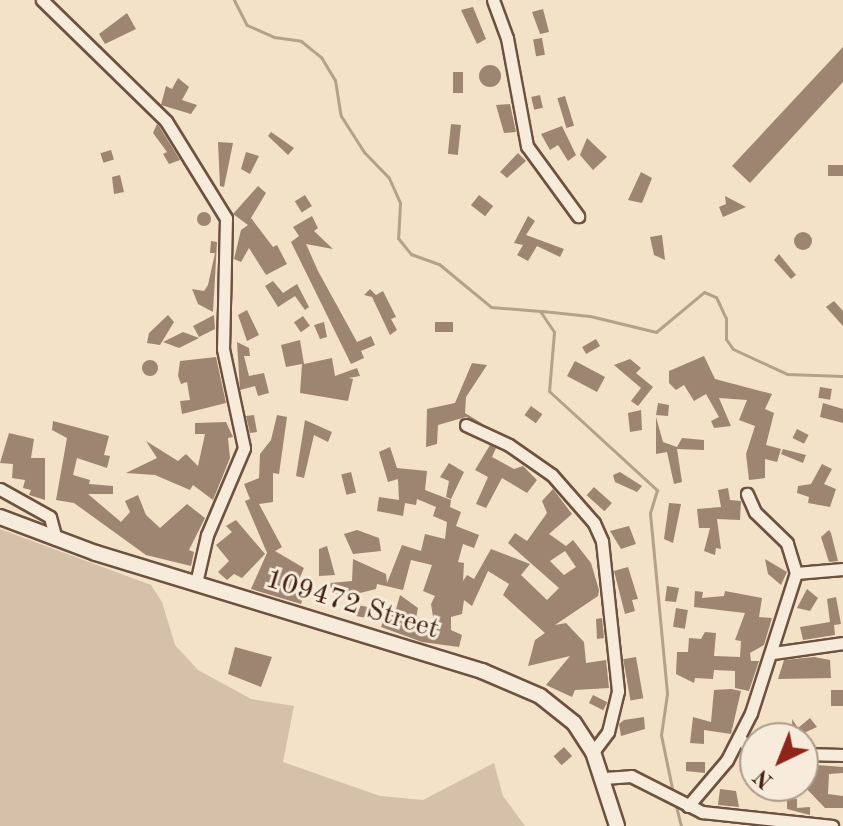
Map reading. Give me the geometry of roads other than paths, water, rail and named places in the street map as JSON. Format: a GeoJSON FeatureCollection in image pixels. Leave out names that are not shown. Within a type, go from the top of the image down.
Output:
{"type":"FeatureCollection","features":[{"type":"Feature","properties":{"kind":"street"},"geometry":{"type":"LineString","coordinates":[[42,0],[166,121],[226,218],[223,349],[244,448],[207,535],[196,583]]}},
{"type":"Feature","properties":{"kind":"street"},"geometry":{"type":"LineString","coordinates":[[493,0],[507,38],[527,146],[578,216]]}},
{"type":"Feature","properties":{"kind":"street"},"geometry":{"type":"LineString","coordinates":[[466,425],[509,445],[552,475],[594,523],[602,541],[618,691],[608,732],[593,752]]}},
{"type":"Feature","properties":{"kind":"street"},"geometry":{"type":"LineString","coordinates":[[0,489],[50,517],[56,539]]}},
{"type":"Feature","properties":{"kind":"street"},"geometry":{"type":"LineString","coordinates":[[745,722],[773,653],[796,573],[791,551],[755,512],[747,494]]}},
{"type":"Feature","properties":{"kind":"street","name":"109472 Street"},"geometry":{"type":"LineString","coordinates":[[0,517],[56,539],[520,687],[560,708],[593,752],[604,778],[617,826]]}},
{"type":"Feature","properties":{"kind":"street"},"geometry":{"type":"LineString","coordinates":[[796,573],[843,569]]}},
{"type":"Feature","properties":{"kind":"street"},"geometry":{"type":"LineString","coordinates":[[773,653],[843,643]]}},
{"type":"Feature","properties":{"kind":"street"},"geometry":{"type":"LineString","coordinates":[[688,806],[739,738]]}},
{"type":"Feature","properties":{"kind":"street"},"geometry":{"type":"LineString","coordinates":[[819,754],[843,755]]}},
{"type":"Feature","properties":{"kind":"street"},"geometry":{"type":"LineString","coordinates":[[604,778],[631,776],[688,806],[714,814],[832,826]]}},
{"type":"Feature","properties":{"kind":"waterway"},"geometry":{"type":"LineString","coordinates":[[234,0],[247,25],[274,37],[301,41],[321,57],[335,80],[341,116],[364,152],[389,178],[400,203],[398,238],[411,254],[439,264],[491,307],[540,311],[554,332],[549,391],[657,490],[650,513],[667,694],[661,735],[672,788]]}},
{"type":"Feature","properties":{"kind":"waterway"},"geometry":{"type":"LineString","coordinates":[[542,311],[590,316],[656,332],[704,292],[716,297],[726,318],[726,339],[733,349],[787,374],[843,376]]}},
{"type":"Feature","properties":{"kind":"waterway"},"geometry":{"type":"LineString","coordinates":[[676,806],[681,826]]}}]}
